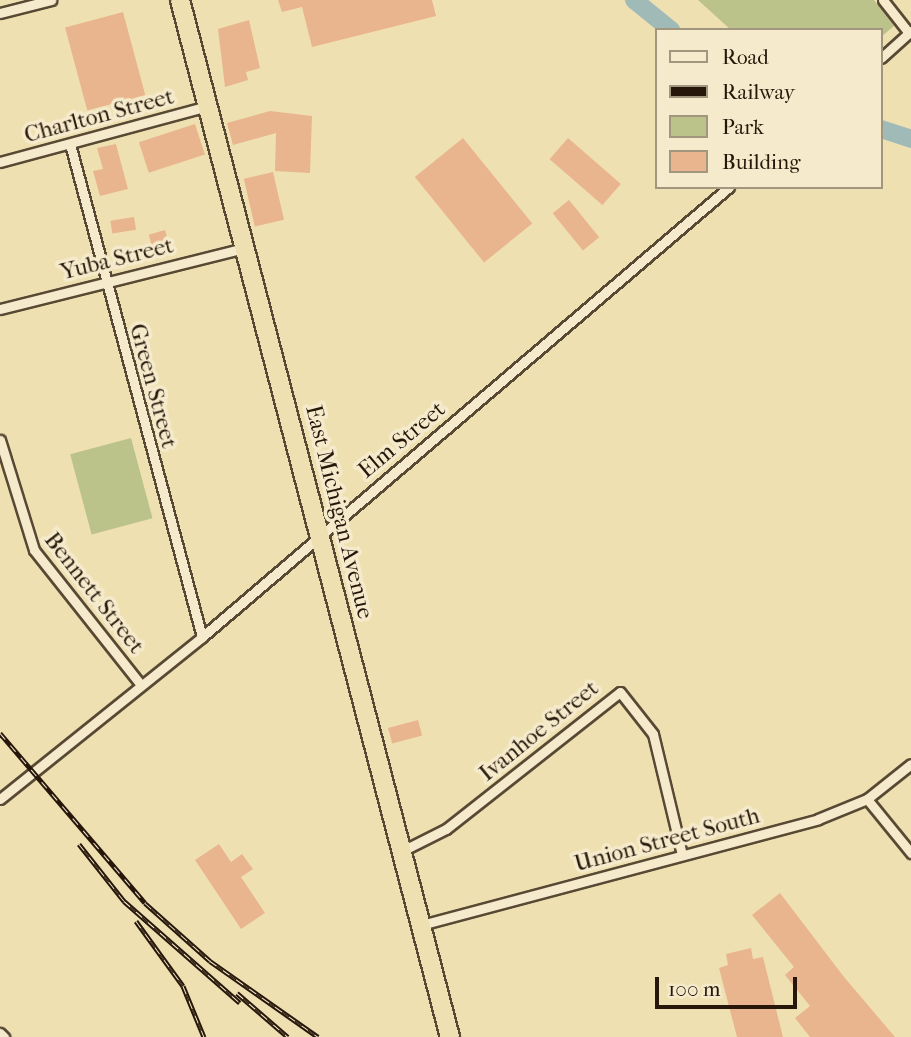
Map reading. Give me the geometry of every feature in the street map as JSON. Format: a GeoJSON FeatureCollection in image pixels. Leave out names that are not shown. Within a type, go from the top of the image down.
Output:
{"type":"FeatureCollection","features":[{"type":"Feature","properties":{"kind":"highway","name":"East Michigan Avenue"},"geometry":{"type":"LineString","coordinates":[[180,0],[450,1037]]}},
{"type":"Feature","properties":{"kind":"street"},"geometry":{"type":"LineString","coordinates":[[0,13],[31,2],[51,0]]}},
{"type":"Feature","properties":{"kind":"street"},"geometry":{"type":"LineString","coordinates":[[883,0],[910,32],[883,56]]}},
{"type":"Feature","properties":{"kind":"street","name":"Charlton Street"},"geometry":{"type":"LineString","coordinates":[[0,162],[208,106]]}},
{"type":"Feature","properties":{"kind":"street","name":"Green Street"},"geometry":{"type":"LineString","coordinates":[[70,144],[202,637]]}},
{"type":"Feature","properties":{"kind":"street","name":"Elm Street"},"geometry":{"type":"LineString","coordinates":[[0,799],[202,637],[727,189]]}},
{"type":"Feature","properties":{"kind":"street","name":"Yuba Street"},"geometry":{"type":"LineString","coordinates":[[0,309],[244,248]]}},
{"type":"Feature","properties":{"kind":"street","name":"Bennett Street"},"geometry":{"type":"LineString","coordinates":[[0,440],[34,550],[141,685]]}},
{"type":"Feature","properties":{"kind":"street","name":"Ivanhoe Street"},"geometry":{"type":"LineString","coordinates":[[402,851],[446,829],[620,692],[653,734],[682,855]]}},
{"type":"Feature","properties":{"kind":"street","name":"Union Street South"},"geometry":{"type":"LineString","coordinates":[[421,925],[818,819],[866,799],[911,764]]}},
{"type":"Feature","properties":{"kind":"street"},"geometry":{"type":"LineString","coordinates":[[866,799],[911,853]]}},
{"type":"Feature","properties":{"kind":"street"},"geometry":{"type":"LineString","coordinates":[[0,1032],[4,1037]]}},
{"type":"Feature","properties":{"kind":"green space"},"geometry":{"type":"Polygon","coordinates":[[[698,0],[874,0],[894,26],[883,35],[883,28],[729,28],[698,0]]]}},
{"type":"Feature","properties":{"kind":"green space"},"geometry":{"type":"Polygon","coordinates":[[[131,438],[152,518],[92,534],[70,454],[131,438]]]}},
{"type":"Feature","properties":{"kind":"building"},"geometry":{"type":"Polygon","coordinates":[[[278,0],[432,0],[436,16],[312,47],[302,7],[282,12],[278,0]]]}},
{"type":"Feature","properties":{"kind":"building"},"geometry":{"type":"Polygon","coordinates":[[[123,12],[145,95],[87,111],[65,28],[123,12]]]}},
{"type":"Feature","properties":{"kind":"building"},"geometry":{"type":"Polygon","coordinates":[[[249,20],[260,68],[246,72],[248,80],[225,87],[218,29],[249,20]]]}},
{"type":"Feature","properties":{"kind":"building"},"geometry":{"type":"Polygon","coordinates":[[[270,111],[312,116],[310,173],[275,171],[276,133],[233,145],[227,123],[270,111]]]}},
{"type":"Feature","properties":{"kind":"building"},"geometry":{"type":"Polygon","coordinates":[[[195,124],[205,154],[149,173],[139,142],[195,124]]]}},
{"type":"Feature","properties":{"kind":"building"},"geometry":{"type":"Polygon","coordinates":[[[463,138],[532,223],[484,263],[415,177],[463,138]]]}},
{"type":"Feature","properties":{"kind":"building"},"geometry":{"type":"Polygon","coordinates":[[[568,138],[621,184],[602,205],[550,159],[568,138]]]}},
{"type":"Feature","properties":{"kind":"building"},"geometry":{"type":"Polygon","coordinates":[[[116,144],[128,189],[100,196],[93,171],[103,169],[97,148],[116,144]]]}},
{"type":"Feature","properties":{"kind":"building"},"geometry":{"type":"Polygon","coordinates":[[[273,172],[284,220],[255,226],[244,179],[273,172]]]}},
{"type":"Feature","properties":{"kind":"building"},"geometry":{"type":"Polygon","coordinates":[[[569,200],[599,237],[583,251],[553,213],[569,200]]]}},
{"type":"Feature","properties":{"kind":"building"},"geometry":{"type":"Polygon","coordinates":[[[134,217],[136,230],[112,234],[110,221],[134,217]]]}},
{"type":"Feature","properties":{"kind":"building"},"geometry":{"type":"Polygon","coordinates":[[[165,230],[171,251],[155,256],[149,235],[165,230]]]}},
{"type":"Feature","properties":{"kind":"building"},"geometry":{"type":"Polygon","coordinates":[[[418,720],[422,735],[392,743],[388,728],[418,720]]]}},
{"type":"Feature","properties":{"kind":"building"},"geometry":{"type":"Polygon","coordinates":[[[219,844],[231,862],[242,854],[253,869],[241,877],[265,913],[241,929],[195,860],[219,844]]]}},
{"type":"Feature","properties":{"kind":"building"},"geometry":{"type":"Polygon","coordinates":[[[780,893],[844,977],[895,1037],[810,1037],[795,1018],[810,1006],[785,975],[794,967],[752,915],[780,893]]]}},
{"type":"Feature","properties":{"kind":"building"},"geometry":{"type":"Polygon","coordinates":[[[751,948],[753,959],[763,957],[783,1037],[737,1037],[719,968],[728,965],[726,954],[751,948]]]}},
{"type":"Feature","properties":{"kind":"waterway"},"geometry":{"type":"LineString","coordinates":[[634,0],[669,28]]}},
{"type":"Feature","properties":{"kind":"waterway"},"geometry":{"type":"LineString","coordinates":[[883,130],[911,139]]}},
{"type":"Feature","properties":{"kind":"railway"},"geometry":{"type":"LineString","coordinates":[[0,733],[145,903],[210,961],[318,1037]]}},
{"type":"Feature","properties":{"kind":"railway"},"geometry":{"type":"LineString","coordinates":[[79,844],[124,901],[240,1003]]}},
{"type":"Feature","properties":{"kind":"railway"},"geometry":{"type":"LineString","coordinates":[[136,921],[183,986],[204,1037]]}},
{"type":"Feature","properties":{"kind":"railway"},"geometry":{"type":"LineString","coordinates":[[237,993],[288,1037]]}}]}
